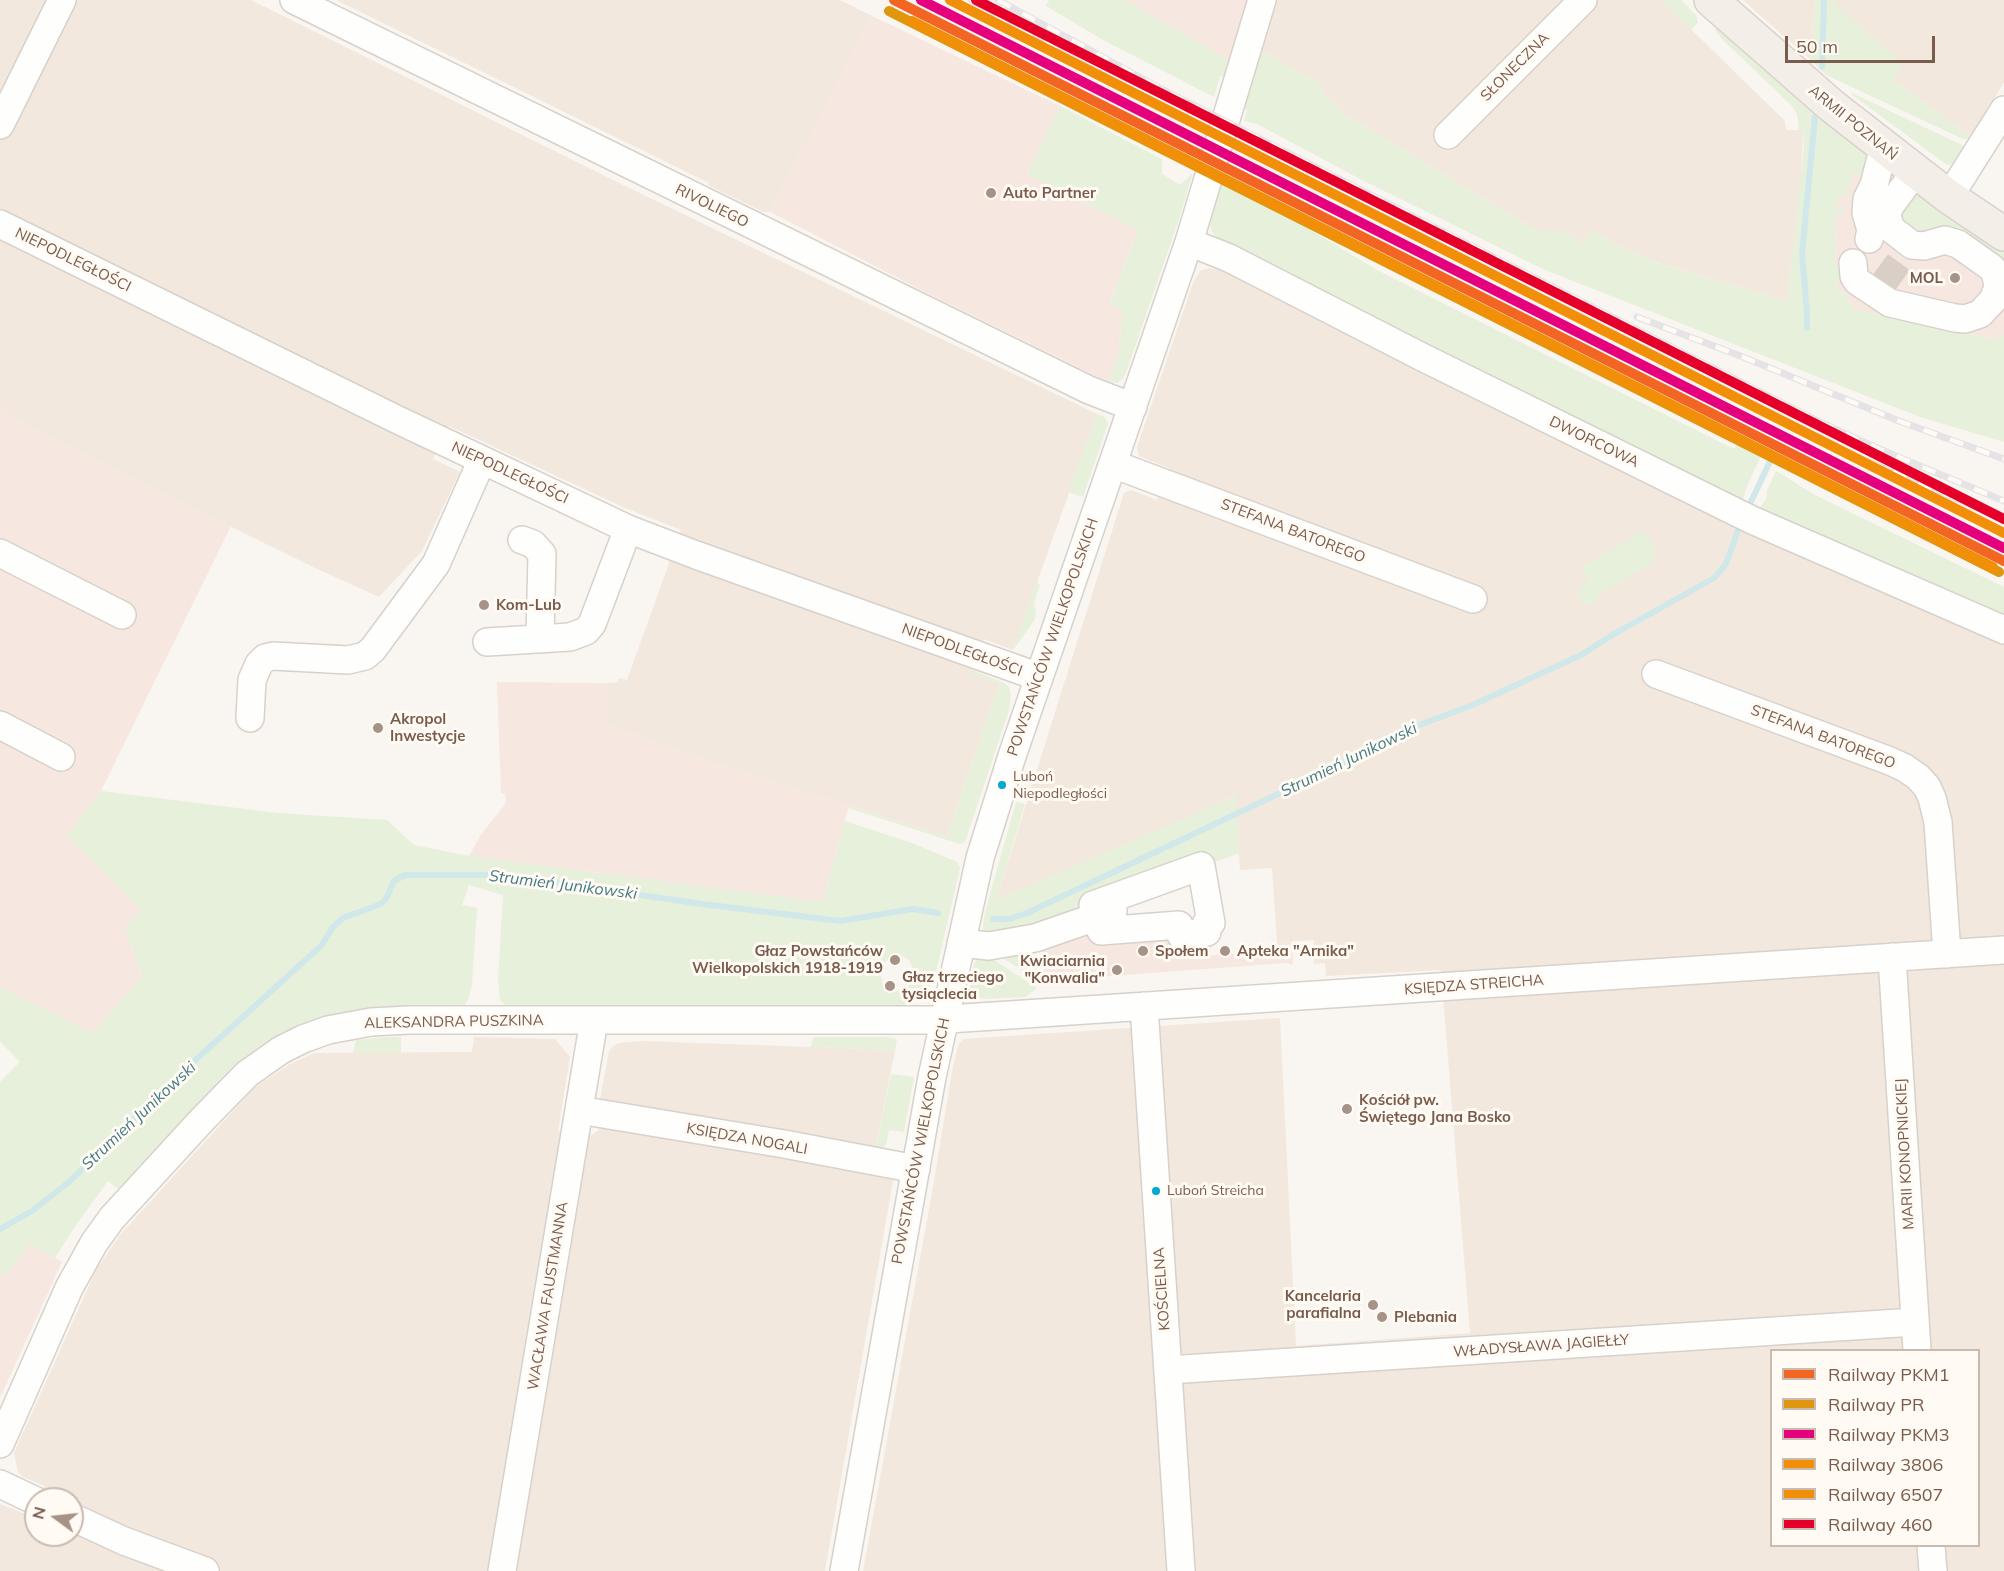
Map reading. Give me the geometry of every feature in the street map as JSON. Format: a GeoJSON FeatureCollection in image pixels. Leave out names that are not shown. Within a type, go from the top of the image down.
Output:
{"type":"FeatureCollection","features":[{"type":"Feature","properties":{"kind":"main road","name":"ARMII POZNAŃ"},"geometry":{"type":"LineString","coordinates":[[1711,0],[1783,65],[1886,149],[1948,197],[2004,234]]}},
{"type":"Feature","properties":{"kind":"street"},"geometry":{"type":"LineString","coordinates":[[0,125],[62,0]]}},
{"type":"Feature","properties":{"kind":"street","name":"RIVOLIEGO"},"geometry":{"type":"LineString","coordinates":[[294,0],[1078,385],[1110,400],[1133,407]]}},
{"type":"Feature","properties":{"kind":"street","name":"POWSTAŃCÓW WIELKOPOLSKICH"},"geometry":{"type":"LineString","coordinates":[[844,1571],[944,1019],[980,858],[1039,677],[1189,242],[1262,0]]}},
{"type":"Feature","properties":{"kind":"street","name":"SŁONECZNA"},"geometry":{"type":"LineString","coordinates":[[1448,135],[1583,0]]}},
{"type":"Feature","properties":{"kind":"street"},"geometry":{"type":"LineString","coordinates":[[1948,197],[2004,110]]}},
{"type":"Feature","properties":{"kind":"street"},"geometry":{"type":"LineString","coordinates":[[1869,239],[1871,230],[1866,213],[1867,199],[1886,149]]}},
{"type":"Feature","properties":{"kind":"street"},"geometry":{"type":"LineString","coordinates":[[1853,263],[1854,276],[1874,286],[1890,303],[1965,319],[1973,318],[1987,308],[2000,294],[1998,281],[1992,268],[1958,244],[1945,240],[1905,253],[1890,228],[1887,214],[1890,206],[1915,172]]}},
{"type":"Feature","properties":{"kind":"street","name":"NIEPODLEGŁOŚCI"},"geometry":{"type":"LineString","coordinates":[[0,224],[482,460],[628,528],[688,552],[1039,677]]}},
{"type":"Feature","properties":{"kind":"street","name":"DWORCOWA"},"geometry":{"type":"LineString","coordinates":[[1189,242],[1229,258],[1422,357],[1752,520],[2004,630]]}},
{"type":"Feature","properties":{"kind":"street"},"geometry":{"type":"LineString","coordinates":[[250,718],[252,680],[259,664],[265,658],[273,656],[348,660],[365,656],[373,649],[436,564],[482,460]]}},
{"type":"Feature","properties":{"kind":"street","name":"STEFANA BATOREGO"},"geometry":{"type":"LineString","coordinates":[[1113,464],[1473,599]]}},
{"type":"Feature","properties":{"kind":"street"},"geometry":{"type":"LineString","coordinates":[[486,642],[579,635],[586,631],[592,624],[628,528]]}},
{"type":"Feature","properties":{"kind":"street"},"geometry":{"type":"LineString","coordinates":[[522,540],[533,544],[542,554],[540,639]]}},
{"type":"Feature","properties":{"kind":"street"},"geometry":{"type":"LineString","coordinates":[[0,554],[122,615]]}},
{"type":"Feature","properties":{"kind":"street","name":"STEFANA BATOREGO"},"geometry":{"type":"LineString","coordinates":[[1656,674],[1890,761],[1918,777],[1930,793],[1938,822],[1947,954]]}},
{"type":"Feature","properties":{"kind":"street"},"geometry":{"type":"LineString","coordinates":[[0,725],[61,757]]}},
{"type":"Feature","properties":{"kind":"street"},"geometry":{"type":"LineString","coordinates":[[961,943],[982,946],[1035,938],[1097,918],[1202,873],[1211,923],[1206,924],[1207,932],[1180,935],[1179,925],[1101,931],[1097,918]]}},
{"type":"Feature","properties":{"kind":"street","name":"KSIĘDZA STREICHA"},"geometry":{"type":"LineString","coordinates":[[944,1019],[2004,950]]}},
{"type":"Feature","properties":{"kind":"street","name":"MARII KONOPNICKIEJ"},"geometry":{"type":"LineString","coordinates":[[1892,957],[1917,1349]]}},
{"type":"Feature","properties":{"kind":"street","name":"KOŚCIELNA"},"geometry":{"type":"LineString","coordinates":[[1144,1006],[1181,1571]]}},
{"type":"Feature","properties":{"kind":"street","name":"ALEKSANDRA PUSZKINA"},"geometry":{"type":"LineString","coordinates":[[0,1444],[64,1297],[94,1243],[156,1168],[220,1100],[259,1064],[303,1039],[328,1030],[364,1023],[419,1020],[944,1019]]}},
{"type":"Feature","properties":{"kind":"street","name":"WACŁAWA FAUSTMANNA"},"geometry":{"type":"LineString","coordinates":[[502,1571],[594,1020]]}},
{"type":"Feature","properties":{"kind":"street","name":"KSIĘDZA NOGALI"},"geometry":{"type":"LineString","coordinates":[[579,1110],[784,1144],[916,1169]]}},
{"type":"Feature","properties":{"kind":"street","name":"WŁADYSŁAWA JAGIEŁŁY"},"geometry":{"type":"LineString","coordinates":[[1167,1370],[1915,1322]]}},
{"type":"Feature","properties":{"kind":"street"},"geometry":{"type":"LineString","coordinates":[[0,1484],[24,1495]]}},
{"type":"Feature","properties":{"kind":"street"},"geometry":{"type":"LineString","coordinates":[[84,1523],[124,1541],[206,1571]]}},
{"type":"Feature","properties":{"kind":"street"},"geometry":{"type":"LineString","coordinates":[[1931,1547],[1933,1571]]}},
{"type":"Feature","properties":{"kind":"shaded area"},"geometry":{"type":"Polygon","coordinates":[[[0,0],[251,0],[621,184],[1097,414],[1013,650],[984,639],[973,670],[972,674],[999,684],[947,837],[707,761],[606,724],[607,683],[617,682],[619,678],[627,680],[681,530],[623,507],[449,426],[433,459],[460,472],[422,551],[379,597],[313,567],[37,431],[0,408],[0,0]]]}},
{"type":"Feature","properties":{"kind":"shaded area"},"geometry":{"type":"Polygon","coordinates":[[[336,0],[840,0],[872,16],[770,212],[763,212],[708,185],[709,183],[336,0]]]}},
{"type":"Feature","properties":{"kind":"shaded area"},"geometry":{"type":"Polygon","coordinates":[[[1125,0],[1247,0],[1229,60],[1125,0]]]}},
{"type":"Feature","properties":{"kind":"shaded area"},"geometry":{"type":"Polygon","coordinates":[[[1277,0],[1661,0],[1785,121],[1786,130],[1803,130],[1801,179],[1787,301],[1658,263],[1624,249],[1594,231],[1582,244],[1571,235],[1558,231],[1537,231],[1344,114],[1322,92],[1323,86],[1261,51],[1277,0]]]}},
{"type":"Feature","properties":{"kind":"shaded area"},"geometry":{"type":"Polygon","coordinates":[[[1743,0],[1815,0],[1810,59],[1755,11],[1743,0]]]}},
{"type":"Feature","properties":{"kind":"shaded area"},"geometry":{"type":"Polygon","coordinates":[[[1835,0],[2004,0],[2004,82],[1971,137],[1893,80],[1835,4],[1835,0]]]}},
{"type":"Feature","properties":{"kind":"shaded area"},"geometry":{"type":"Polygon","coordinates":[[[872,16],[1060,106],[1027,174],[1138,230],[1110,303],[1123,312],[1118,354],[1109,381],[933,296],[770,212],[872,16]]]}},
{"type":"Feature","properties":{"kind":"shaded area"},"geometry":{"type":"Polygon","coordinates":[[[1839,130],[1926,197],[1933,230],[1946,227],[2004,263],[2004,334],[2001,340],[1993,339],[1853,309],[1845,291],[1840,294],[1836,284],[1841,281],[1835,257],[1837,228],[1833,227],[1836,213],[1843,214],[1844,208],[1836,206],[1838,195],[1846,197],[1851,173],[1868,175],[1839,131],[1818,321],[2004,360],[1817,321],[1839,130]]]}},
{"type":"Feature","properties":{"kind":"shaded area"},"geometry":{"type":"Polygon","coordinates":[[[1210,268],[1226,272],[1229,270],[2004,642],[2004,1571],[863,1571],[952,1071],[958,1046],[963,1039],[1280,1018],[1296,1346],[1470,1333],[1441,970],[1326,976],[1325,963],[1314,964],[1314,940],[1277,942],[1272,868],[1240,870],[1235,796],[1155,833],[996,900],[1124,493],[1131,490],[1157,500],[1169,468],[1139,456],[1137,447],[1193,283],[1200,271],[1210,268]]]}},
{"type":"Feature","properties":{"kind":"shaded area"},"geometry":{"type":"Polygon","coordinates":[[[0,408],[37,431],[231,526],[101,791],[68,835],[142,910],[125,928],[142,976],[93,1033],[0,987],[0,408]]]}},
{"type":"Feature","properties":{"kind":"shaded area"},"geometry":{"type":"Polygon","coordinates":[[[497,682],[607,683],[606,724],[707,761],[849,806],[823,902],[469,856],[480,836],[506,803],[505,794],[501,793],[497,682]]]}},
{"type":"Feature","properties":{"kind":"shaded area"},"geometry":{"type":"Polygon","coordinates":[[[1209,926],[1211,955],[1277,950],[1277,942],[1292,941],[1293,965],[1286,963],[1044,981],[1041,945],[1101,931],[1209,926]]]}},
{"type":"Feature","properties":{"kind":"shaded area"},"geometry":{"type":"Polygon","coordinates":[[[474,1037],[555,1039],[570,1057],[558,1131],[592,1135],[606,1124],[608,1105],[600,1100],[609,1051],[619,1043],[642,1041],[895,1050],[871,1171],[894,1175],[825,1571],[0,1571],[0,1504],[24,1514],[24,1547],[84,1547],[84,1487],[45,1487],[23,1477],[18,1472],[14,1453],[96,1270],[120,1235],[254,1088],[290,1064],[314,1053],[472,1052],[474,1037]]]}},
{"type":"Feature","properties":{"kind":"shaded area"},"geometry":{"type":"Polygon","coordinates":[[[30,1244],[62,1262],[0,1398],[0,1274],[9,1272],[30,1244]]]}},
{"type":"Feature","properties":{"kind":"green space"},"geometry":{"type":"Polygon","coordinates":[[[1049,0],[1125,0],[1229,60],[1224,77],[1220,76],[1214,97],[1103,40],[1046,6],[1049,0]]]}},
{"type":"Feature","properties":{"kind":"green space"},"geometry":{"type":"Polygon","coordinates":[[[1661,0],[1681,0],[1696,15],[1698,23],[1691,30],[1661,0]]]}},
{"type":"Feature","properties":{"kind":"green space"},"geometry":{"type":"Polygon","coordinates":[[[1815,0],[1835,0],[1835,4],[1903,64],[1893,80],[1971,137],[1963,139],[1826,75],[1810,59],[1815,0]]]}},
{"type":"Feature","properties":{"kind":"green space"},"geometry":{"type":"Polygon","coordinates":[[[1715,25],[1866,151],[1870,157],[1863,176],[1852,173],[1846,197],[1838,196],[1836,206],[1844,208],[1843,214],[1836,213],[1833,226],[1837,228],[1835,257],[1841,281],[1836,284],[1840,294],[1845,291],[1853,309],[1992,339],[2001,339],[2004,334],[2004,442],[1920,417],[1545,270],[1362,180],[1257,124],[1244,121],[1247,111],[1243,104],[1261,51],[1323,86],[1322,92],[1344,114],[1537,231],[1558,231],[1571,235],[1582,244],[1594,231],[1624,249],[1657,263],[1787,301],[1804,146],[1803,130],[1799,130],[1797,114],[1792,106],[1725,42],[1716,32],[1715,25]]]}},
{"type":"Feature","properties":{"kind":"green space"},"geometry":{"type":"Polygon","coordinates":[[[1852,93],[1964,146],[1963,151],[1955,164],[1947,165],[1852,93]]]}},
{"type":"Feature","properties":{"kind":"green space"},"geometry":{"type":"Polygon","coordinates":[[[1060,106],[1162,159],[1162,174],[1180,185],[1193,173],[1127,370],[1123,379],[1117,383],[1106,381],[1109,381],[1118,354],[1123,312],[1110,304],[1138,230],[1027,174],[1060,106]]]}},
{"type":"Feature","properties":{"kind":"green space"},"geometry":{"type":"Polygon","coordinates":[[[1223,177],[1377,270],[1734,449],[1740,439],[1763,452],[1747,486],[1741,507],[1220,241],[1212,232],[1209,222],[1223,177]]]}},
{"type":"Feature","properties":{"kind":"green space"},"geometry":{"type":"Polygon","coordinates":[[[1917,196],[1926,197],[2004,250],[2004,263],[1934,230],[1921,230],[1904,221],[1901,218],[1901,206],[1906,200],[1917,196]]]}},
{"type":"Feature","properties":{"kind":"green space"},"geometry":{"type":"Polygon","coordinates":[[[1097,414],[1105,417],[1108,424],[1083,497],[1069,492],[1097,414]]]}},
{"type":"Feature","properties":{"kind":"green space"},"geometry":{"type":"Polygon","coordinates":[[[1776,471],[1815,495],[2004,587],[2004,622],[1756,513],[1766,499],[1767,490],[1776,471]]]}},
{"type":"Feature","properties":{"kind":"green space"},"geometry":{"type":"Polygon","coordinates":[[[1636,529],[1649,536],[1656,552],[1652,563],[1599,595],[1593,605],[1584,604],[1579,600],[1578,595],[1579,589],[1588,579],[1582,567],[1632,538],[1636,529]]]}},
{"type":"Feature","properties":{"kind":"green space"},"geometry":{"type":"Polygon","coordinates":[[[1036,582],[1040,585],[1034,603],[1036,613],[1034,621],[1013,650],[1036,582]]]}},
{"type":"Feature","properties":{"kind":"green space"},"geometry":{"type":"Polygon","coordinates":[[[973,670],[1004,683],[1009,687],[1011,696],[1008,713],[965,842],[961,844],[954,842],[848,808],[849,806],[947,837],[999,684],[971,674],[973,670]]]}},
{"type":"Feature","properties":{"kind":"green space"},"geometry":{"type":"Polygon","coordinates":[[[101,791],[278,813],[387,820],[414,845],[469,856],[823,902],[845,821],[912,843],[957,862],[960,868],[935,976],[915,973],[909,960],[898,954],[890,957],[883,964],[882,983],[892,992],[906,989],[914,978],[933,981],[927,990],[905,1004],[903,1008],[507,1007],[500,1000],[498,982],[503,895],[469,885],[462,905],[477,908],[472,985],[463,1008],[348,1013],[118,1189],[108,1181],[55,1258],[30,1244],[9,1272],[0,1274],[0,1082],[20,1062],[0,1042],[0,987],[93,1033],[142,976],[125,928],[141,910],[67,836],[101,791]]]}},
{"type":"Feature","properties":{"kind":"green space"},"geometry":{"type":"Polygon","coordinates":[[[1236,796],[1239,853],[1030,930],[982,933],[985,912],[1016,802],[1025,804],[996,900],[1236,796]]]}},
{"type":"Feature","properties":{"kind":"green space"},"geometry":{"type":"Polygon","coordinates":[[[1034,946],[1035,978],[999,956],[1034,946]]]}},
{"type":"Feature","properties":{"kind":"green space"},"geometry":{"type":"Polygon","coordinates":[[[988,956],[1037,988],[1025,997],[985,999],[974,997],[970,987],[974,964],[977,959],[988,956]]]}},
{"type":"Feature","properties":{"kind":"green space"},"geometry":{"type":"Polygon","coordinates":[[[401,1037],[401,1053],[353,1053],[356,1040],[401,1037]]]}},
{"type":"Feature","properties":{"kind":"green space"},"geometry":{"type":"Polygon","coordinates":[[[813,1037],[897,1039],[895,1050],[811,1047],[813,1037]]]}},
{"type":"Feature","properties":{"kind":"green space"},"geometry":{"type":"Polygon","coordinates":[[[891,1074],[914,1077],[904,1132],[889,1130],[886,1145],[875,1152],[891,1074]]]}},
{"type":"Feature","properties":{"kind":"waterway","name":"Strumień Junikowski"},"geometry":{"type":"LineString","coordinates":[[1822,67],[1824,0]]}},
{"type":"Feature","properties":{"kind":"waterway","name":"Strumień Junikowski"},"geometry":{"type":"LineString","coordinates":[[1807,328],[1802,254],[1815,117]]}},
{"type":"Feature","properties":{"kind":"waterway","name":"Strumień Junikowski"},"geometry":{"type":"LineString","coordinates":[[1749,506],[1772,457]]}},
{"type":"Feature","properties":{"kind":"waterway","name":"Strumień Junikowski"},"geometry":{"type":"LineString","coordinates":[[993,919],[1009,919],[1027,913],[1354,758],[1385,738],[1475,704],[1581,655],[1714,578],[1726,564],[1738,530]]}},
{"type":"Feature","properties":{"kind":"waterway","name":"Strumień Junikowski"},"geometry":{"type":"LineString","coordinates":[[0,1229],[32,1211],[69,1182],[190,1065],[321,946],[333,927],[343,918],[381,904],[386,899],[394,881],[405,875],[503,875],[702,904],[840,921],[913,909],[938,913]]}},
{"type":"Feature","properties":{"kind":"tunnel"},"geometry":{"type":"LineString","coordinates":[[1883,284],[1899,262]]}},
{"type":"Feature","properties":{"kind":"railway"},"geometry":{"type":"LineString","coordinates":[[971,0],[1080,63],[1151,100],[1864,460],[2004,519]]}},
{"type":"Feature","properties":{"kind":"railway"},"geometry":{"type":"LineString","coordinates":[[998,0],[1156,86],[1822,423],[2004,501]]}},
{"type":"Feature","properties":{"kind":"railway"},"geometry":{"type":"LineString","coordinates":[[1637,317],[1743,357],[1899,421],[2004,459]]}},
{"type":"Feature","properties":{"kind":"rail line","name":"PKM1"},"geometry":{"type":"LineString","coordinates":[[894,0],[2004,561]]}},
{"type":"Feature","properties":{"kind":"rail line","name":"PKM3"},"geometry":{"type":"LineString","coordinates":[[921,0],[2004,548]]}},
{"type":"Feature","properties":{"kind":"rail line","name":"3806"},"geometry":{"type":"LineString","coordinates":[[950,0],[2004,533]]}},
{"type":"Feature","properties":{"kind":"rail line","name":"460"},"geometry":{"type":"LineString","coordinates":[[976,0],[2004,519]]}},
{"type":"Feature","properties":{"kind":"rail line","name":"PR"},"geometry":{"type":"LineString","coordinates":[[889,11],[1999,572]]}},
{"type":"Feature","properties":{"kind":"rail line","name":"6507"},"geometry":{"type":"LineString","coordinates":[[912,21],[1993,567]]}},
{"type":"Feature","properties":{"kind":"place","name":"Auto Partner"},"geometry":{"type":"Point","coordinates":[991,193]}},
{"type":"Feature","properties":{"kind":"place","name":"MOL"},"geometry":{"type":"Point","coordinates":[1955,278]}},
{"type":"Feature","properties":{"kind":"place","name":"Kom-Lub"},"geometry":{"type":"Point","coordinates":[484,605]}},
{"type":"Feature","properties":{"kind":"place","name":"Akropol Inwestycje"},"geometry":{"type":"Point","coordinates":[378,728]}},
{"type":"Feature","properties":{"kind":"place","name":"Luboń Niepodległości"},"geometry":{"type":"Point","coordinates":[1002,785]}},
{"type":"Feature","properties":{"kind":"place","name":"Społem"},"geometry":{"type":"Point","coordinates":[1143,951]}},
{"type":"Feature","properties":{"kind":"place","name":"Apteka \"Arnika\""},"geometry":{"type":"Point","coordinates":[1225,951]}},
{"type":"Feature","properties":{"kind":"place","name":"Głaz Powstańców Wielkopolskich 1918-1919"},"geometry":{"type":"Point","coordinates":[895,960]}},
{"type":"Feature","properties":{"kind":"place","name":"Kwiaciarnia \"Konwalia\""},"geometry":{"type":"Point","coordinates":[1117,970]}},
{"type":"Feature","properties":{"kind":"place","name":"Głaz trzeciego tysiąclecia"},"geometry":{"type":"Point","coordinates":[890,986]}},
{"type":"Feature","properties":{"kind":"place","name":"Kościół pw. Świętego Jana Bosko"},"geometry":{"type":"Point","coordinates":[1347,1109]}},
{"type":"Feature","properties":{"kind":"place","name":"Luboń Streicha"},"geometry":{"type":"Point","coordinates":[1156,1191]}},
{"type":"Feature","properties":{"kind":"place","name":"Kancelaria parafialna"},"geometry":{"type":"Point","coordinates":[1373,1305]}},
{"type":"Feature","properties":{"kind":"place","name":"Plebania"},"geometry":{"type":"Point","coordinates":[1382,1317]}}]}
